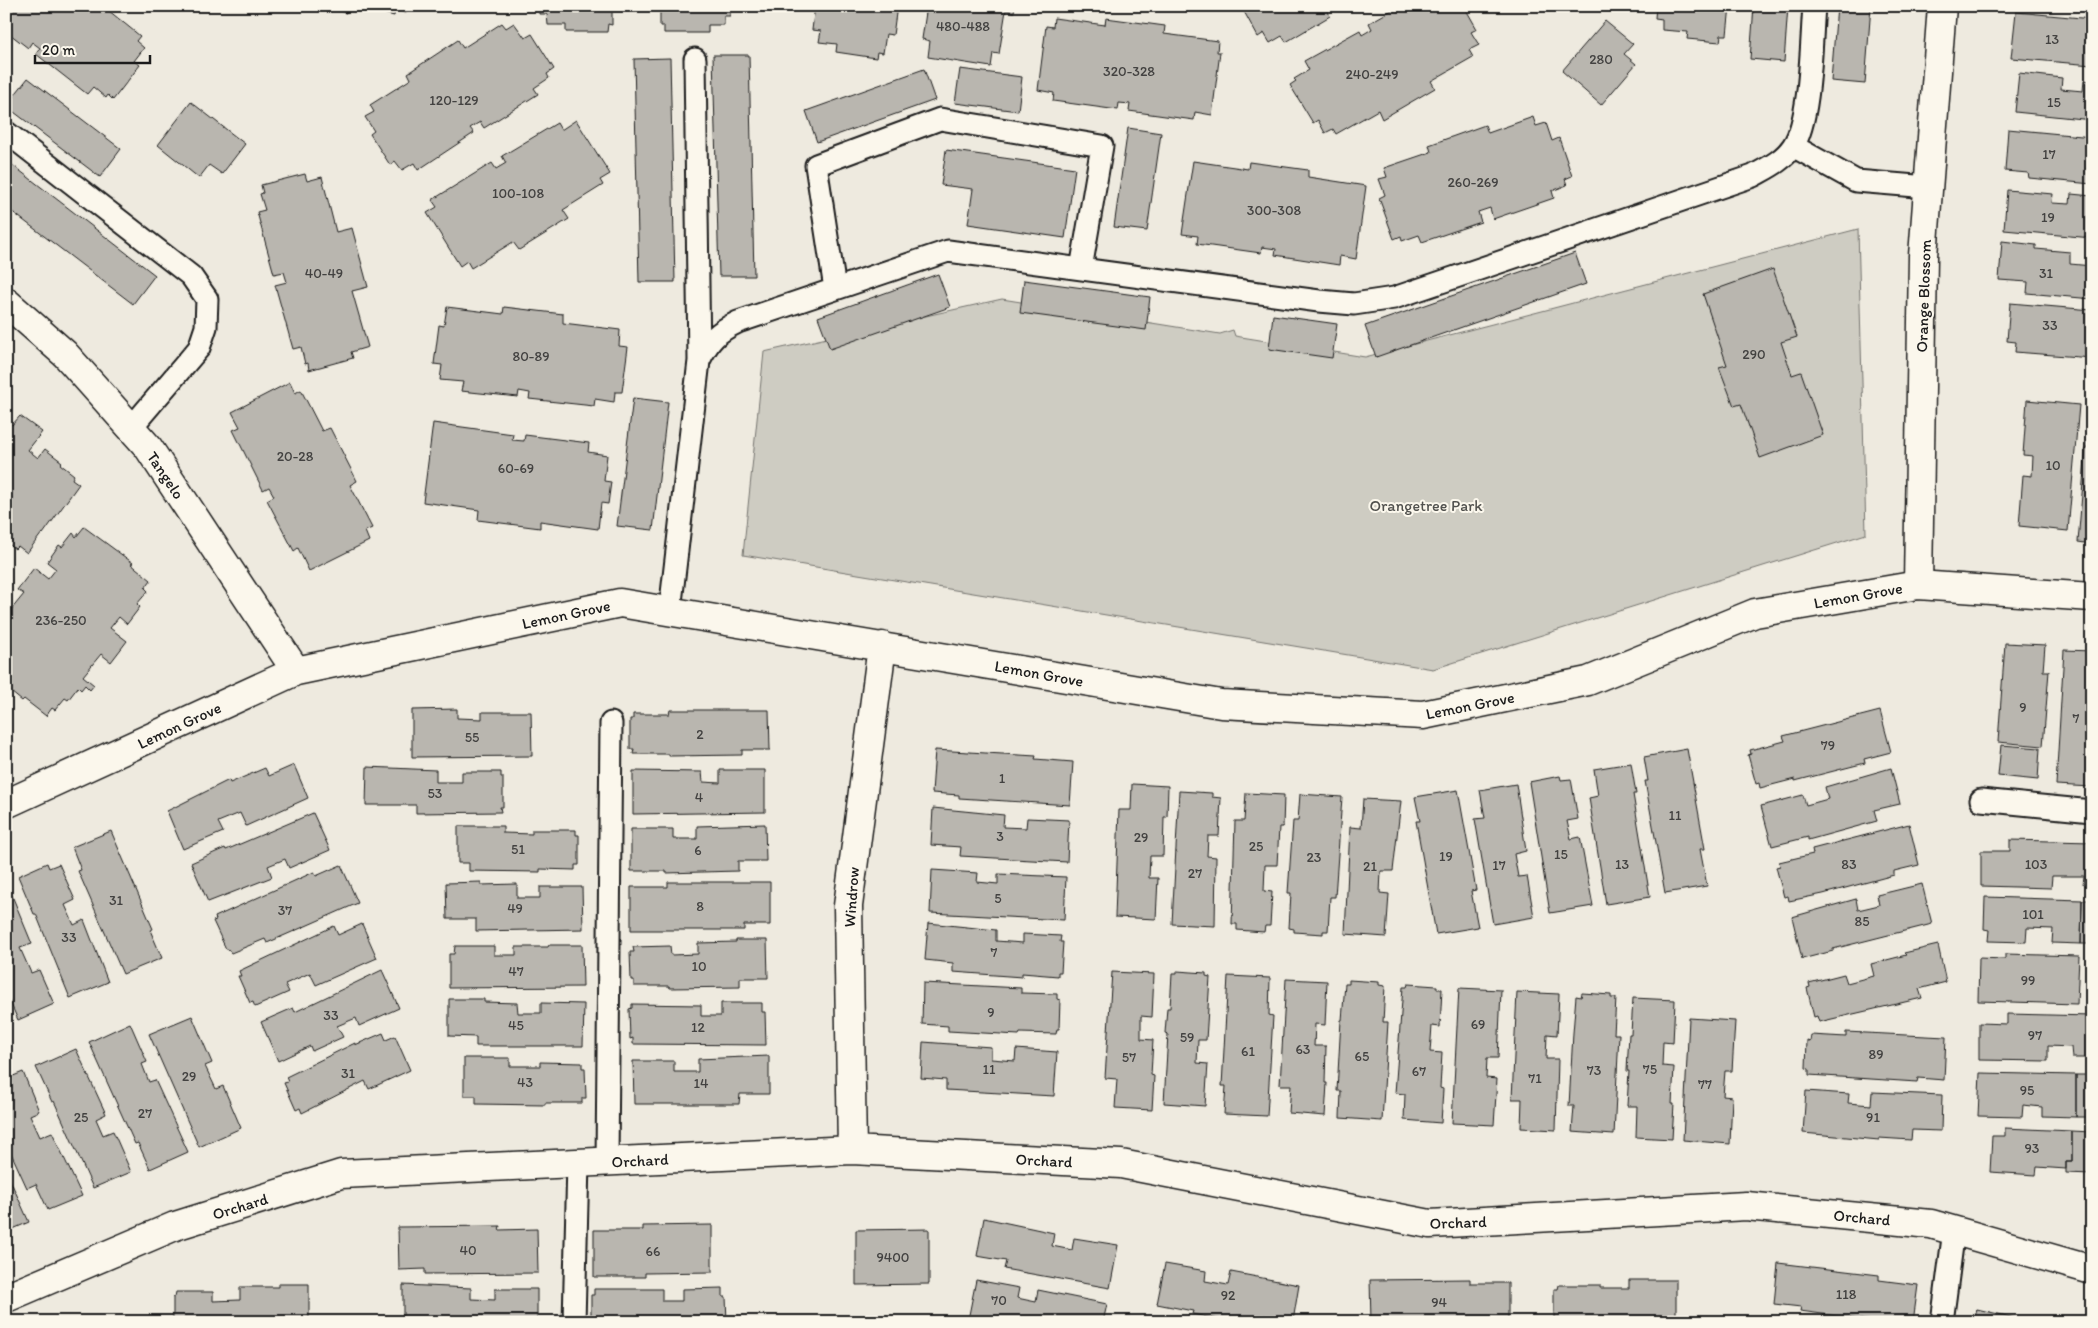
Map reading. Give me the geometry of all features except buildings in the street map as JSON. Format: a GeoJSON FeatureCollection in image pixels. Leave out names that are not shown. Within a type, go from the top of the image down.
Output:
{"type":"FeatureCollection","features":[{"type":"Feature","properties":{"kind":"street","name":"Orange Blossom"},"geometry":{"type":"LineString","coordinates":[[1918,585],[1923,256],[1942,6]]}},
{"type":"Feature","properties":{"kind":"street","name":"Tangelo"},"geometry":{"type":"LineString","coordinates":[[6,302],[65,354],[148,447],[296,671]]}},
{"type":"Feature","properties":{"kind":"street","name":"Lemon Grove"},"geometry":{"type":"LineString","coordinates":[[6,804],[296,671],[620,603],[1221,704],[1423,716],[1588,681],[1755,613],[1918,585],[2092,597]]}},
{"type":"Feature","properties":{"kind":"street","name":"Windrow"},"geometry":{"type":"LineString","coordinates":[[852,1150],[848,906],[882,646]]}},
{"type":"Feature","properties":{"kind":"street","name":"Orchard"},"geometry":{"type":"LineString","coordinates":[[6,1298],[175,1226],[341,1174],[852,1150],[1121,1164],[1430,1224],[1746,1206],[1931,1224],[2092,1270]]}},
{"type":"Feature","properties":{"kind":"lane"},"geometry":{"type":"LineString","coordinates":[[699,362],[707,344],[721,330],[738,322],[948,251],[1319,301],[1354,304],[1394,298],[1753,176],[1780,160],[1793,146],[1804,121],[1814,6]]}},
{"type":"Feature","properties":{"kind":"lane"},"geometry":{"type":"LineString","coordinates":[[670,611],[699,362],[695,59]]}},
{"type":"Feature","properties":{"kind":"lane"},"geometry":{"type":"LineString","coordinates":[[835,289],[816,165],[940,119],[1102,146],[1081,269]]}},
{"type":"Feature","properties":{"kind":"lane"},"geometry":{"type":"LineString","coordinates":[[6,132],[191,276],[207,299],[206,328],[200,348],[130,429]]}},
{"type":"Feature","properties":{"kind":"lane"},"geometry":{"type":"LineString","coordinates":[[1793,146],[1856,181],[1928,187]]}},
{"type":"Feature","properties":{"kind":"lane"},"geometry":{"type":"LineString","coordinates":[[607,1162],[610,724]]}},
{"type":"Feature","properties":{"kind":"lane"},"geometry":{"type":"LineString","coordinates":[[1981,800],[2092,811]]}},
{"type":"Feature","properties":{"kind":"lane"},"geometry":{"type":"LineString","coordinates":[[574,1322],[578,1163]]}},
{"type":"Feature","properties":{"kind":"lane"},"geometry":{"type":"LineString","coordinates":[[1942,1322],[1954,1230]]}},
{"type":"Feature","properties":{"kind":"green space","name":"Orangetree Park"},"geometry":{"type":"Polygon","coordinates":[[[1858,229],[1866,534],[1433,669],[743,555],[764,352],[1002,299],[1220,334],[1233,330],[1235,336],[1365,357],[1858,229]]]}}]}
